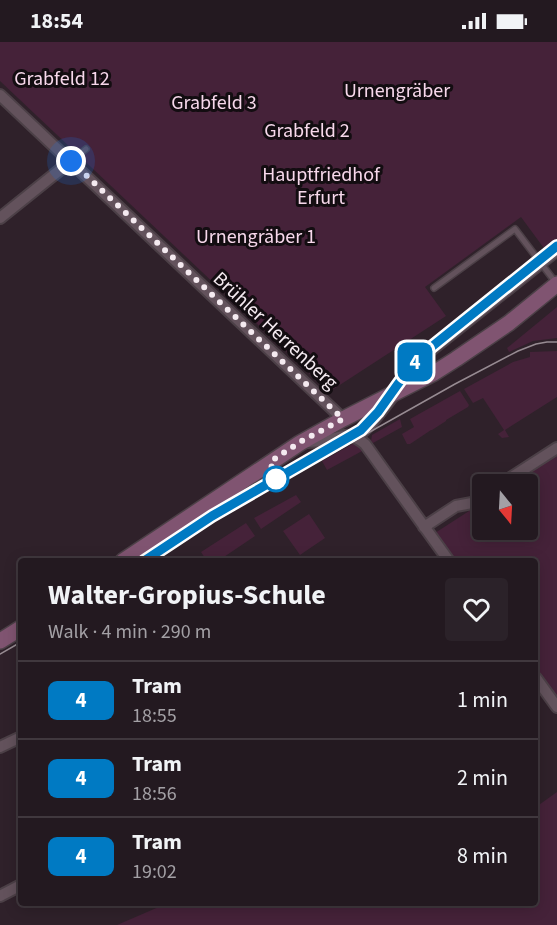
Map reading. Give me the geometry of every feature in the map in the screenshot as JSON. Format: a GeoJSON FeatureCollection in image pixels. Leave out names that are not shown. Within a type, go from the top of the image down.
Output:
{"type":"FeatureCollection","features":[{"type":"Feature","properties":{"kind":"main road"},"geometry":{"type":"LineString","coordinates":[[127,558],[300,442],[434,373],[456,359],[516,318],[557,284]]}},
{"type":"Feature","properties":{"kind":"main road"},"geometry":{"type":"LineString","coordinates":[[0,640],[18,630]]}},
{"type":"Feature","properties":{"kind":"street","name":"Brühler Herrenberg"},"geometry":{"type":"LineString","coordinates":[[0,95],[343,419]]}},
{"type":"Feature","properties":{"kind":"street"},"geometry":{"type":"LineString","coordinates":[[0,218],[71,161]]}},
{"type":"Feature","properties":{"kind":"street"},"geometry":{"type":"LineString","coordinates":[[300,442],[326,440],[342,435],[355,437],[370,449],[447,558]]}},
{"type":"Feature","properties":{"kind":"street"},"geometry":{"type":"LineString","coordinates":[[517,474],[557,448]]}},
{"type":"Feature","properties":{"kind":"street"},"geometry":{"type":"LineString","coordinates":[[424,527],[456,506],[472,503]]}},
{"type":"Feature","properties":{"kind":"street"},"geometry":{"type":"LineString","coordinates":[[538,681],[557,707]]}},
{"type":"Feature","properties":{"kind":"street"},"geometry":{"type":"LineString","coordinates":[[0,747],[18,738]]}},
{"type":"Feature","properties":{"kind":"street"},"geometry":{"type":"LineString","coordinates":[[0,896],[18,887]]}},
{"type":"Feature","properties":{"kind":"lane"},"geometry":{"type":"LineString","coordinates":[[71,161],[86,148]]}},
{"type":"Feature","properties":{"kind":"lane"},"geometry":{"type":"LineString","coordinates":[[434,288],[515,229],[557,284]]}},
{"type":"Feature","properties":{"kind":"lane"},"geometry":{"type":"LineString","coordinates":[[355,437],[427,357],[541,263],[557,246]]}},
{"type":"Feature","properties":{"kind":"lane"},"geometry":{"type":"LineString","coordinates":[[355,437],[381,416],[408,370],[424,353],[541,263],[557,254]]}},
{"type":"Feature","properties":{"kind":"green space","name":"Hauptfriedhof Erfurt"},"geometry":{"type":"Polygon","coordinates":[[[0,42],[557,42],[557,242],[546,251],[521,217],[425,287],[446,316],[329,392],[0,81],[0,42]]]}},
{"type":"Feature","properties":{"kind":"green space"},"geometry":{"type":"Polygon","coordinates":[[[557,307],[557,338],[533,341],[509,352],[507,348],[557,307]]]}},
{"type":"Feature","properties":{"kind":"green space"},"geometry":{"type":"Polygon","coordinates":[[[557,351],[557,397],[505,430],[509,437],[502,438],[498,434],[504,430],[483,398],[473,403],[464,389],[513,362],[530,357],[530,352],[557,351]]]}},
{"type":"Feature","properties":{"kind":"green space"},"geometry":{"type":"Polygon","coordinates":[[[460,391],[468,407],[407,444],[402,434],[414,427],[410,419],[460,391]]]}},
{"type":"Feature","properties":{"kind":"green space"},"geometry":{"type":"Polygon","coordinates":[[[400,419],[402,427],[373,443],[371,441],[372,435],[400,419]]]}},
{"type":"Feature","properties":{"kind":"green space"},"geometry":{"type":"Polygon","coordinates":[[[356,442],[364,450],[327,470],[322,461],[356,442]]]}},
{"type":"Feature","properties":{"kind":"green space"},"geometry":{"type":"Polygon","coordinates":[[[557,455],[557,699],[538,672],[538,558],[454,558],[435,533],[472,509],[472,540],[538,540],[538,474],[527,474],[557,455]]]}},
{"type":"Feature","properties":{"kind":"green space"},"geometry":{"type":"Polygon","coordinates":[[[296,495],[301,502],[261,529],[254,518],[296,495]]]}},
{"type":"Feature","properties":{"kind":"green space"},"geometry":{"type":"Polygon","coordinates":[[[309,514],[325,538],[300,555],[283,531],[309,514]]]}},
{"type":"Feature","properties":{"kind":"green space"},"geometry":{"type":"Polygon","coordinates":[[[246,523],[255,536],[222,558],[205,558],[201,552],[246,523]]]}},
{"type":"Feature","properties":{"kind":"green space"},"geometry":{"type":"Polygon","coordinates":[[[557,792],[557,925],[117,925],[161,906],[538,906],[538,806],[557,792]]]}},
{"type":"Feature","properties":{"kind":"tram line","name":"4"},"geometry":{"type":"LineString","coordinates":[[149,558],[212,516],[361,430],[424,353],[557,246]]}},
{"type":"Feature","properties":{"kind":"tram line"},"geometry":{"type":"LineString","coordinates":[[157,558],[215,519],[455,384],[518,351],[536,344],[557,342]]}},
{"type":"Feature","properties":{"kind":"tram line"},"geometry":{"type":"LineString","coordinates":[[0,654],[18,644]]}},
{"type":"Feature","properties":{"kind":"route"},"geometry":{"type":"LineString","coordinates":[[71,161],[343,419],[300,442],[270,462],[276,479]]}},
{"type":"Feature","properties":{"kind":"park label","name":"Grabfeld 12"},"geometry":{"type":"Point","coordinates":[62,78]}},
{"type":"Feature","properties":{"kind":"park label","name":"Urnengräber"},"geometry":{"type":"Point","coordinates":[397,90]}},
{"type":"Feature","properties":{"kind":"park label","name":"Grabfeld 3"},"geometry":{"type":"Point","coordinates":[214,102]}},
{"type":"Feature","properties":{"kind":"park label","name":"Grabfeld 2"},"geometry":{"type":"Point","coordinates":[307,130]}},
{"type":"Feature","properties":{"kind":"park label","name":"Urnengräber 1"},"geometry":{"type":"Point","coordinates":[256,236]}}]}
